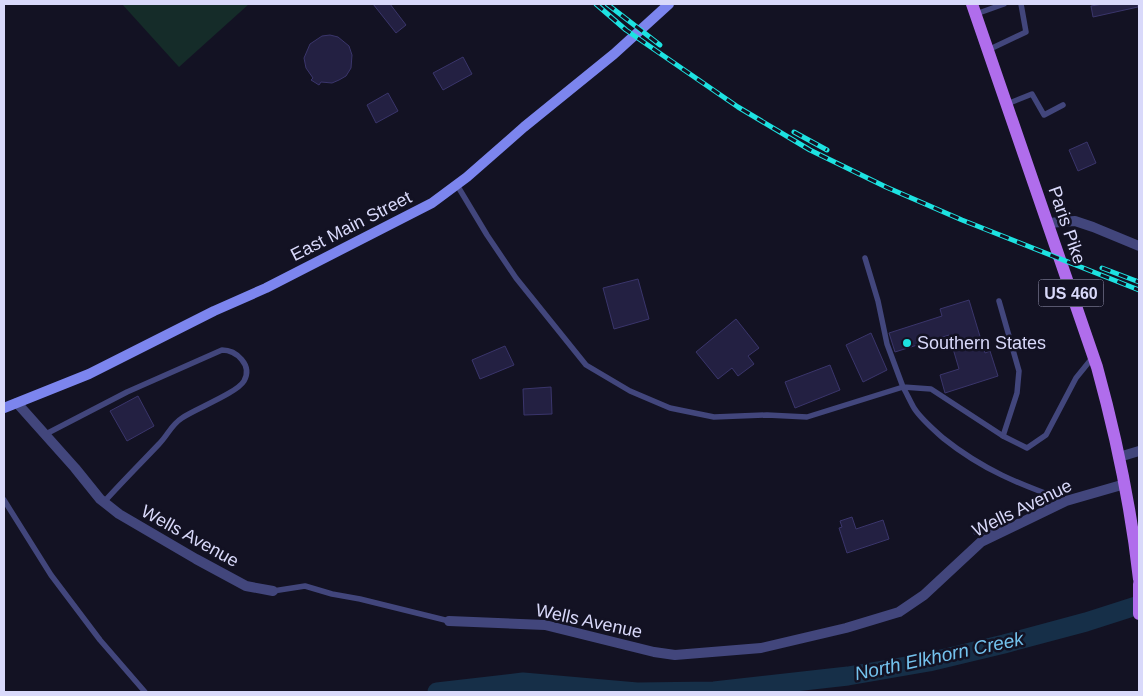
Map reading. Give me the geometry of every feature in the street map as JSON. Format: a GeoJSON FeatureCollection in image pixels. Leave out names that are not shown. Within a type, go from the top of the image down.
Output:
{"type":"FeatureCollection","features":[{"type":"Feature","properties":{"kind":"main road","name":"Paris Pike"},"geometry":{"type":"LineString","coordinates":[[974,9],[1093,356],[1110,413],[1125,484],[1139,579]]}},
{"type":"Feature","properties":{"kind":"main road"},"geometry":{"type":"LineString","coordinates":[[1139,584],[1139,614]]}},
{"type":"Feature","properties":{"kind":"street","name":"East Main Street"},"geometry":{"type":"LineString","coordinates":[[4,408],[89,374],[214,311],[266,288],[432,203],[457,185],[530,122],[614,54],[670,4]]}},
{"type":"Feature","properties":{"kind":"street"},"geometry":{"type":"LineString","coordinates":[[1048,223],[1075,222],[1139,246]]}},
{"type":"Feature","properties":{"kind":"street","name":"Wells Avenue"},"geometry":{"type":"LineString","coordinates":[[16,403],[104,502],[119,514],[237,582],[246,586],[273,591]]}},
{"type":"Feature","properties":{"kind":"street"},"geometry":{"type":"LineString","coordinates":[[1119,457],[1139,451]]}},
{"type":"Feature","properties":{"kind":"street","name":"Wells Avenue"},"geometry":{"type":"LineString","coordinates":[[449,621],[545,625],[654,652],[675,655],[760,648],[846,628],[899,612],[924,595],[981,542],[1066,501],[1125,484]]}},
{"type":"Feature","properties":{"kind":"lane"},"geometry":{"type":"LineString","coordinates":[[974,9],[1004,4]]}},
{"type":"Feature","properties":{"kind":"lane"},"geometry":{"type":"LineString","coordinates":[[988,50],[1026,32],[1021,4]]}},
{"type":"Feature","properties":{"kind":"lane"},"geometry":{"type":"LineString","coordinates":[[1007,104],[1032,94],[1044,115],[1063,105]]}},
{"type":"Feature","properties":{"kind":"lane"},"geometry":{"type":"LineString","coordinates":[[457,185],[516,278],[586,365],[630,392],[670,408],[714,417],[767,415],[807,417],[904,387],[931,389],[1003,436],[1027,448],[1046,435],[1076,378],[1093,356]]}},
{"type":"Feature","properties":{"kind":"lane"},"geometry":{"type":"LineString","coordinates":[[865,258],[878,301],[887,344],[914,408],[933,430],[960,452],[986,468],[1022,485],[1066,501]]}},
{"type":"Feature","properties":{"kind":"lane"},"geometry":{"type":"LineString","coordinates":[[1000,301],[1018,371],[1018,393],[1003,436]]}},
{"type":"Feature","properties":{"kind":"lane"},"geometry":{"type":"LineString","coordinates":[[44,435],[127,392],[222,350],[231,350],[238,355],[245,363],[246,372],[244,380],[237,388],[171,426],[161,442],[104,502]]}},
{"type":"Feature","properties":{"kind":"lane"},"geometry":{"type":"LineString","coordinates":[[4,500],[59,586],[100,640],[145,692]]}},
{"type":"Feature","properties":{"kind":"lane"},"geometry":{"type":"LineString","coordinates":[[976,532],[1009,529]]}},
{"type":"Feature","properties":{"kind":"lane","name":"Wells Avenue"},"geometry":{"type":"LineString","coordinates":[[273,591],[306,586],[332,594],[360,598],[449,621]]}},
{"type":"Feature","properties":{"kind":"green space"},"geometry":{"type":"Polygon","coordinates":[[[122,4],[249,4],[179,67],[122,4]]]}},
{"type":"Feature","properties":{"kind":"building"},"geometry":{"type":"Polygon","coordinates":[[[373,4],[390,4],[406,25],[396,33],[373,4]]]}},
{"type":"Feature","properties":{"kind":"building"},"geometry":{"type":"Polygon","coordinates":[[[1138,4],[1138,7],[1093,17],[1091,6],[1138,4]]]}},
{"type":"Feature","properties":{"kind":"building"},"geometry":{"type":"Polygon","coordinates":[[[322,36],[338,37],[349,46],[352,55],[351,68],[346,76],[339,80],[332,83],[321,82],[319,85],[311,80],[313,78],[306,68],[304,58],[310,44],[322,36]]]}},
{"type":"Feature","properties":{"kind":"building"},"geometry":{"type":"Polygon","coordinates":[[[463,57],[472,74],[443,90],[433,73],[463,57]]]}},
{"type":"Feature","properties":{"kind":"building"},"geometry":{"type":"Polygon","coordinates":[[[388,93],[398,111],[376,123],[367,105],[388,93]]]}},
{"type":"Feature","properties":{"kind":"building"},"geometry":{"type":"Polygon","coordinates":[[[1087,142],[1096,163],[1078,171],[1069,150],[1087,142]]]}},
{"type":"Feature","properties":{"kind":"building"},"geometry":{"type":"Polygon","coordinates":[[[638,279],[649,319],[614,329],[603,288],[638,279]]]}},
{"type":"Feature","properties":{"kind":"building","name":"Southern States"},"geometry":{"type":"Polygon","coordinates":[[[969,300],[985,353],[990,351],[998,376],[945,393],[940,375],[959,369],[949,335],[895,352],[889,333],[942,316],[940,309],[969,300]]]}},
{"type":"Feature","properties":{"kind":"building"},"geometry":{"type":"Polygon","coordinates":[[[736,319],[759,348],[748,356],[754,364],[738,376],[732,368],[718,379],[696,352],[736,319]]]}},
{"type":"Feature","properties":{"kind":"building"},"geometry":{"type":"Polygon","coordinates":[[[871,333],[887,370],[863,382],[846,345],[871,333]]]}},
{"type":"Feature","properties":{"kind":"building"},"geometry":{"type":"Polygon","coordinates":[[[505,346],[514,365],[480,379],[472,360],[505,346]]]}},
{"type":"Feature","properties":{"kind":"building"},"geometry":{"type":"Polygon","coordinates":[[[830,365],[840,390],[795,408],[785,382],[830,365]]]}},
{"type":"Feature","properties":{"kind":"building"},"geometry":{"type":"Polygon","coordinates":[[[551,387],[552,414],[524,415],[523,389],[551,387]]]}},
{"type":"Feature","properties":{"kind":"building"},"geometry":{"type":"Polygon","coordinates":[[[138,396],[154,426],[127,441],[110,411],[138,396]]]}},
{"type":"Feature","properties":{"kind":"building"},"geometry":{"type":"Polygon","coordinates":[[[852,517],[856,529],[883,520],[889,539],[847,553],[839,528],[842,527],[840,521],[852,517]]]}},
{"type":"Feature","properties":{"kind":"waterway","name":"North Elkhorn Creek"},"geometry":{"type":"LineString","coordinates":[[437,692],[523,682],[637,692],[714,691],[848,676],[929,662],[1004,644],[1086,622],[1139,605]]}},
{"type":"Feature","properties":{"kind":"railway"},"geometry":{"type":"LineString","coordinates":[[596,4],[626,30],[738,107],[810,150],[886,187],[962,220],[1139,290]]}},
{"type":"Feature","properties":{"kind":"railway"},"geometry":{"type":"LineString","coordinates":[[607,4],[660,45]]}},
{"type":"Feature","properties":{"kind":"railway"},"geometry":{"type":"LineString","coordinates":[[794,132],[827,150]]}},
{"type":"Feature","properties":{"kind":"railway"},"geometry":{"type":"LineString","coordinates":[[1102,268],[1139,282]]}},
{"type":"Feature","properties":{"kind":"place","name":"Southern States"},"geometry":{"type":"Point","coordinates":[907,343]}}]}
